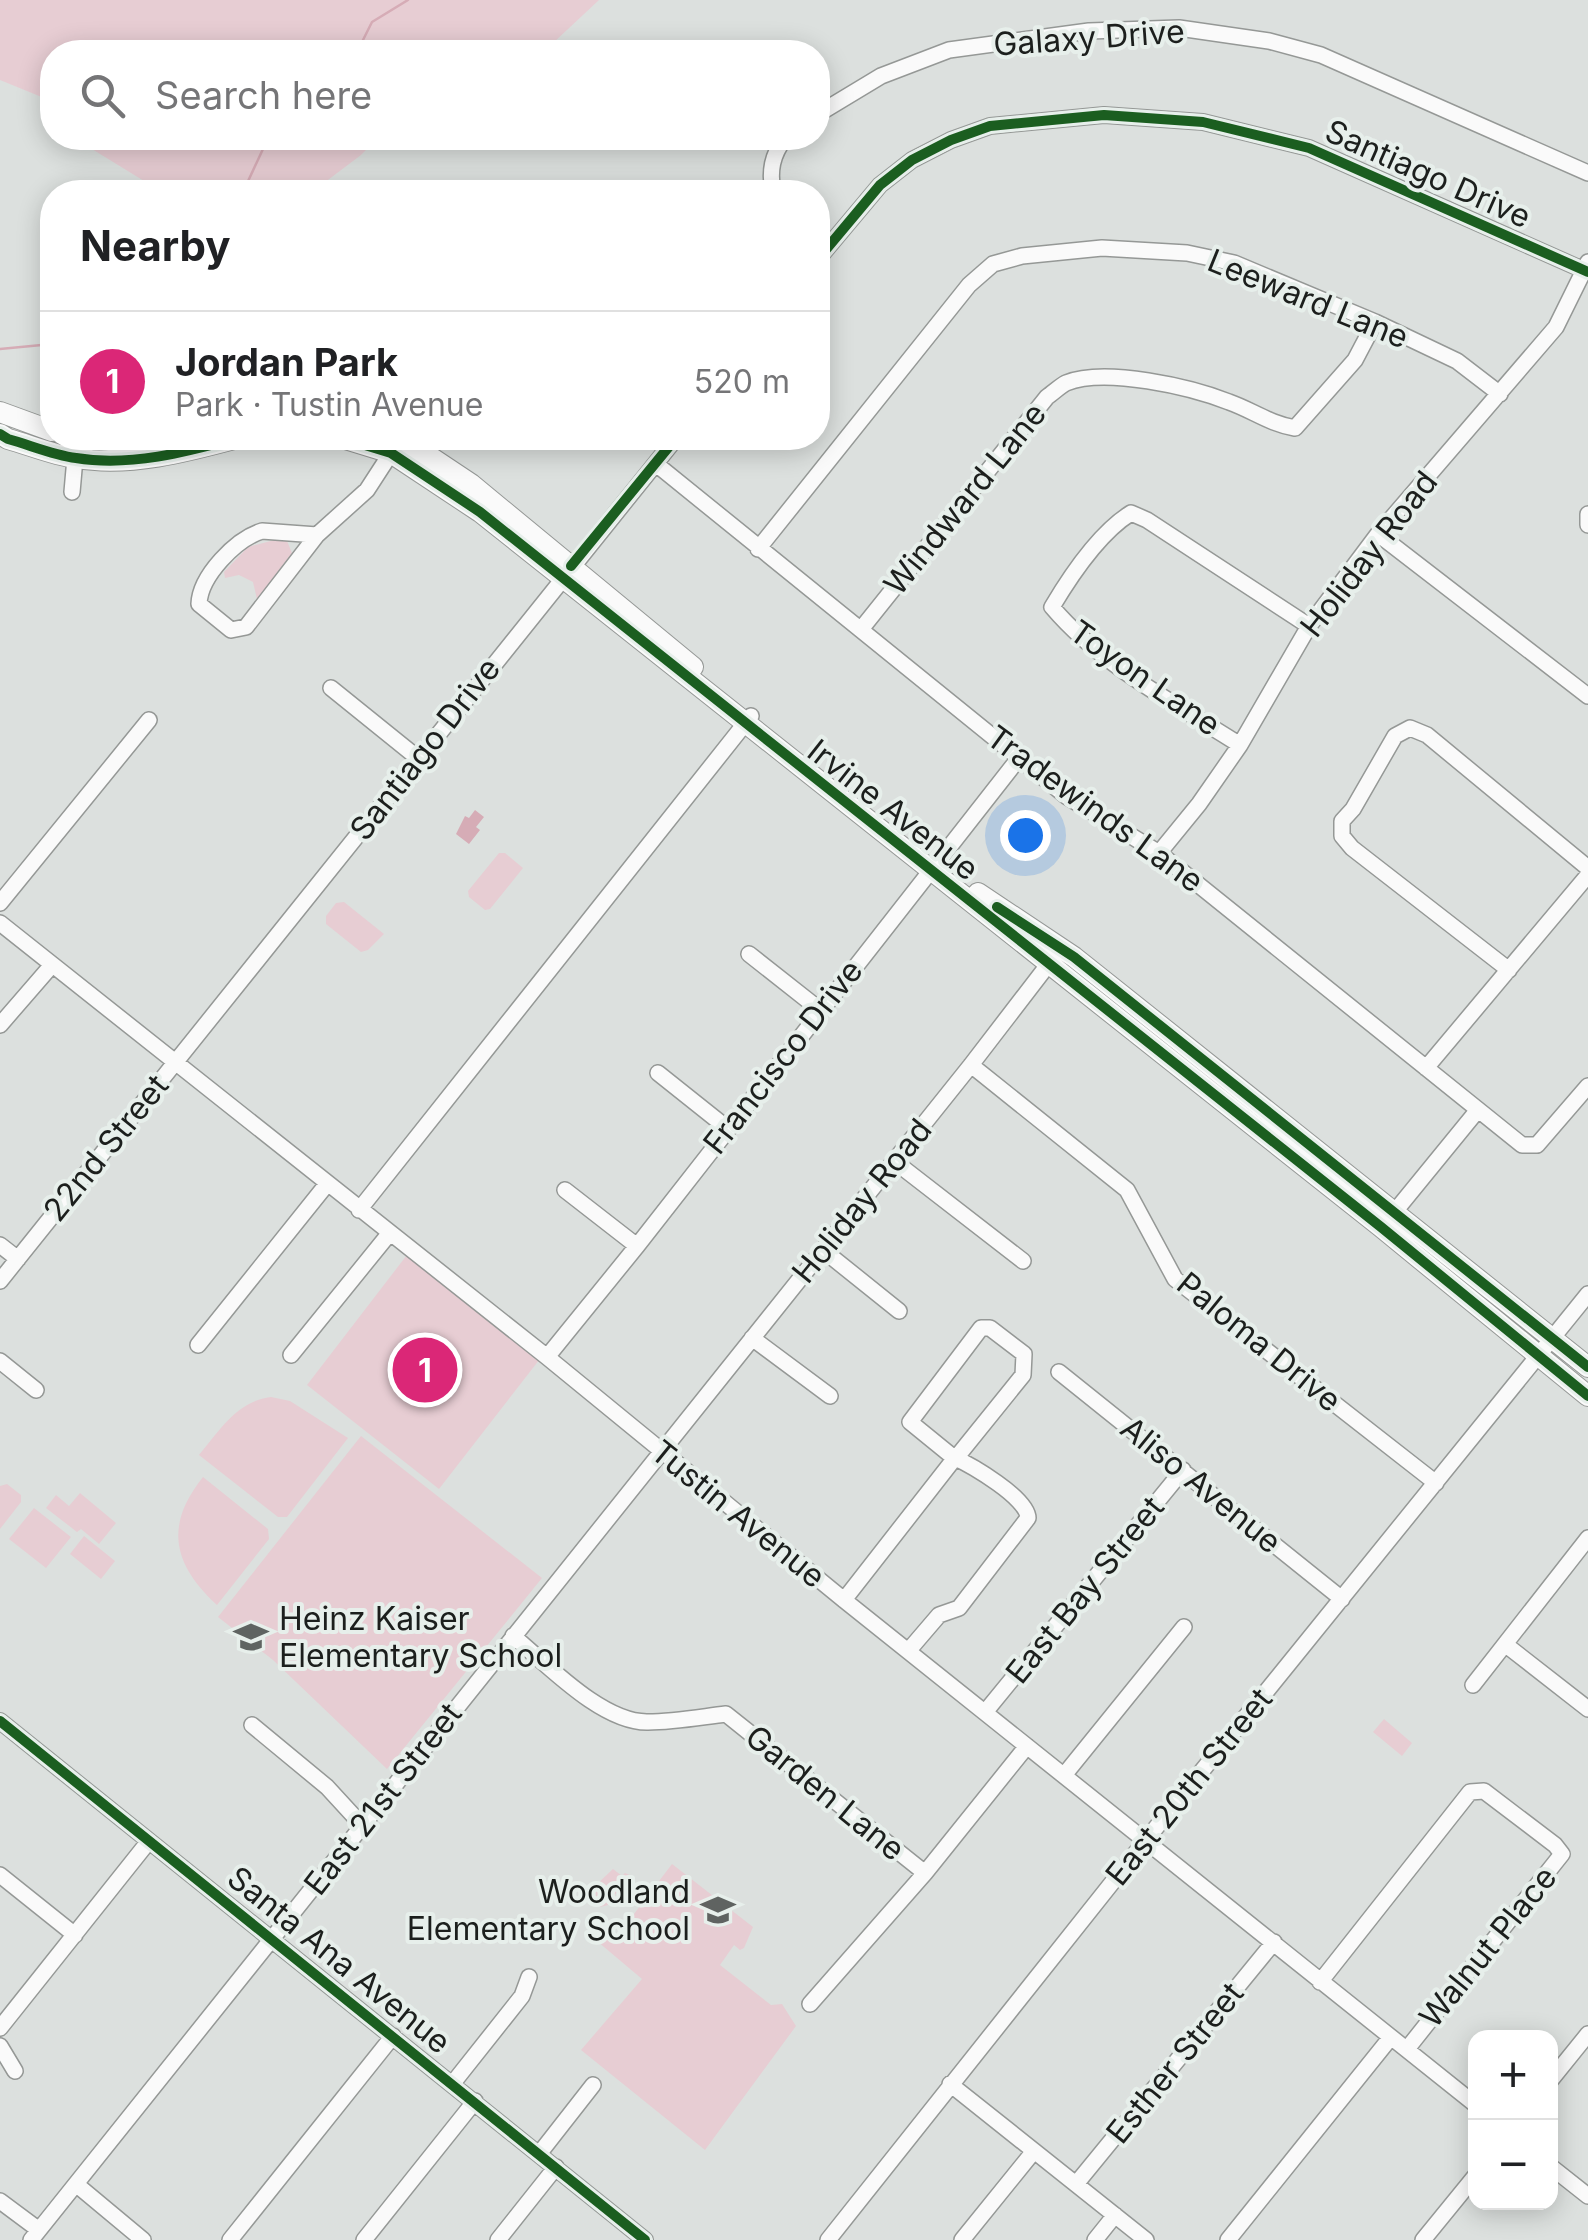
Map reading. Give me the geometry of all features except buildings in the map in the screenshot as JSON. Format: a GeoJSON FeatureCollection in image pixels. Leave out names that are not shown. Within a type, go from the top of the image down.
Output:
{"type":"FeatureCollection","features":[{"type":"Feature","properties":{"kind":"main road"},"geometry":{"type":"LineString","coordinates":[[0,412],[40,427]]}},
{"type":"Feature","properties":{"kind":"main road"},"geometry":{"type":"LineString","coordinates":[[0,434],[40,442]]}},
{"type":"Feature","properties":{"kind":"main road"},"geometry":{"type":"LineString","coordinates":[[89,450],[149,458],[185,450]]}},
{"type":"Feature","properties":{"kind":"main road","name":"Irvine Avenue"},"geometry":{"type":"LineString","coordinates":[[402,450],[480,512],[566,572]]}},
{"type":"Feature","properties":{"kind":"main road","name":"Irvine Avenue"},"geometry":{"type":"LineString","coordinates":[[405,450],[470,484],[566,572],[748,720],[932,865],[998,907],[1054,956],[1388,1219],[1554,1338],[1588,1367]]}},
{"type":"Feature","properties":{"kind":"main road","name":"Irvine Avenue"},"geometry":{"type":"LineString","coordinates":[[1388,1219],[1539,1357],[1588,1396]]}},
{"type":"Feature","properties":{"kind":"street","name":"Galaxy Drive"},"geometry":{"type":"LineString","coordinates":[[830,107],[881,76],[948,50],[1089,31],[1179,28],[1269,41],[1321,54],[1588,173]]}},
{"type":"Feature","properties":{"kind":"street","name":"Santiago Drive"},"geometry":{"type":"LineString","coordinates":[[830,239],[880,186],[912,160],[951,140],[990,126],[1104,114],[1203,122],[1308,148],[1587,268]]}},
{"type":"Feature","properties":{"kind":"street"},"geometry":{"type":"LineString","coordinates":[[773,180],[771,165],[776,150]]}},
{"type":"Feature","properties":{"kind":"street","name":"Leeward Lane"},"geometry":{"type":"LineString","coordinates":[[758,549],[969,285],[993,264],[1022,256],[1102,248],[1187,253],[1234,263],[1457,361],[1500,394]]}},
{"type":"Feature","properties":{"kind":"street","name":"Holiday Road"},"geometry":{"type":"LineString","coordinates":[[1159,852],[1199,804],[1240,744],[1309,626],[1378,534],[1556,327],[1587,268]]}},
{"type":"Feature","properties":{"kind":"street","name":"Windward Lane"},"geometry":{"type":"LineString","coordinates":[[862,628],[1047,397],[1066,383],[1124,379],[1182,386],[1232,403],[1278,426],[1295,428],[1355,360],[1375,322]]}},
{"type":"Feature","properties":{"kind":"street"},"geometry":{"type":"LineString","coordinates":[[72,492],[74,450]]}},
{"type":"Feature","properties":{"kind":"street"},"geometry":{"type":"LineString","coordinates":[[317,535],[262,530],[247,535],[233,546],[199,592],[199,604],[232,630],[246,627],[317,535],[367,490],[393,450]]}},
{"type":"Feature","properties":{"kind":"street","name":"Santiago Drive"},"geometry":{"type":"LineString","coordinates":[[175,1062],[667,450]]}},
{"type":"Feature","properties":{"kind":"street","name":"Tradewinds Lane"},"geometry":{"type":"LineString","coordinates":[[656,464],[1066,796],[1159,852],[1522,1145],[1538,1145],[1588,1086]]}},
{"type":"Feature","properties":{"kind":"street","name":"Toyon Lane"},"geometry":{"type":"LineString","coordinates":[[1240,744],[1120,668],[1052,608],[1116,522],[1131,514],[1147,520],[1309,626]]}},
{"type":"Feature","properties":{"kind":"street"},"geometry":{"type":"LineString","coordinates":[[1378,534],[1588,696]]}},
{"type":"Feature","properties":{"kind":"street"},"geometry":{"type":"LineString","coordinates":[[331,688],[419,759]]}},
{"type":"Feature","properties":{"kind":"street"},"geometry":{"type":"LineString","coordinates":[[0,903],[149,720]]}},
{"type":"Feature","properties":{"kind":"street"},"geometry":{"type":"LineString","coordinates":[[359,1210],[748,720]]}},
{"type":"Feature","properties":{"kind":"street"},"geometry":{"type":"LineString","coordinates":[[1426,1068],[1509,970],[1588,872],[1427,735],[1410,728],[1395,736],[1340,830],[1352,848],[1509,970]]}},
{"type":"Feature","properties":{"kind":"street","name":"Francisco Drive"},"geometry":{"type":"LineString","coordinates":[[547,1357],[1019,758]]}},
{"type":"Feature","properties":{"kind":"street","name":"Tustin Avenue"},"geometry":{"type":"LineString","coordinates":[[0,923],[547,1357],[844,1600],[1468,2099]]}},
{"type":"Feature","properties":{"kind":"street"},"geometry":{"type":"LineString","coordinates":[[749,954],[820,1010]]}},
{"type":"Feature","properties":{"kind":"street","name":"Holiday Road"},"geometry":{"type":"LineString","coordinates":[[662,1452],[1054,956]]}},
{"type":"Feature","properties":{"kind":"street"},"geometry":{"type":"LineString","coordinates":[[0,1025],[52,965]]}},
{"type":"Feature","properties":{"kind":"street","name":"22nd Street"},"geometry":{"type":"LineString","coordinates":[[0,1281],[175,1062]]}},
{"type":"Feature","properties":{"kind":"street","name":"Paloma Drive"},"geometry":{"type":"LineString","coordinates":[[971,1065],[1126,1190],[1175,1279],[1436,1483]]}},
{"type":"Feature","properties":{"kind":"street"},"geometry":{"type":"LineString","coordinates":[[658,1073],[727,1128]]}},
{"type":"Feature","properties":{"kind":"street"},"geometry":{"type":"LineString","coordinates":[[1388,1219],[1477,1112]]}},
{"type":"Feature","properties":{"kind":"street"},"geometry":{"type":"LineString","coordinates":[[894,1160],[1023,1262]]}},
{"type":"Feature","properties":{"kind":"street"},"geometry":{"type":"LineString","coordinates":[[198,1346],[327,1184]]}},
{"type":"Feature","properties":{"kind":"street"},"geometry":{"type":"LineString","coordinates":[[565,1190],[637,1246]]}},
{"type":"Feature","properties":{"kind":"street"},"geometry":{"type":"LineString","coordinates":[[291,1355],[389,1234]]}},
{"type":"Feature","properties":{"kind":"street"},"geometry":{"type":"LineString","coordinates":[[0,1245],[18,1259]]}},
{"type":"Feature","properties":{"kind":"street"},"geometry":{"type":"LineString","coordinates":[[823,1250],[899,1312]]}},
{"type":"Feature","properties":{"kind":"street","name":"East 20th Street"},"geometry":{"type":"LineString","coordinates":[[828,2240],[1588,1294]]}},
{"type":"Feature","properties":{"kind":"street"},"geometry":{"type":"LineString","coordinates":[[844,1600],[954,1461],[1023,1375],[1024,1354],[990,1328],[981,1328],[911,1418],[912,1424],[954,1461],[972,1464],[1025,1506],[1028,1518],[959,1608],[939,1615],[909,1650]]}},
{"type":"Feature","properties":{"kind":"street"},"geometry":{"type":"LineString","coordinates":[[752,1338],[830,1396]]}},
{"type":"Feature","properties":{"kind":"street"},"geometry":{"type":"LineString","coordinates":[[0,1361],[36,1390]]}},
{"type":"Feature","properties":{"kind":"street","name":"Aliso Avenue"},"geometry":{"type":"LineString","coordinates":[[1059,1372],[1342,1598]]}},
{"type":"Feature","properties":{"kind":"street","name":"East 21st Street"},"geometry":{"type":"LineString","coordinates":[[35,2235],[662,1452]]}},
{"type":"Feature","properties":{"kind":"street","name":"East Bay Street"},"geometry":{"type":"LineString","coordinates":[[986,1711],[1183,1470]]}},
{"type":"Feature","properties":{"kind":"street"},"geometry":{"type":"LineString","coordinates":[[1473,1686],[1588,1538]]}},
{"type":"Feature","properties":{"kind":"street"},"geometry":{"type":"LineString","coordinates":[[1064,1774],[1184,1627]]}},
{"type":"Feature","properties":{"kind":"street","name":"Garden Lane"},"geometry":{"type":"LineString","coordinates":[[513,1636],[587,1697],[616,1715],[645,1723],[726,1714],[925,1873]]}},
{"type":"Feature","properties":{"kind":"street"},"geometry":{"type":"LineString","coordinates":[[1506,1645],[1588,1709]]}},
{"type":"Feature","properties":{"kind":"street","name":"Santa Ana Avenue"},"geometry":{"type":"LineString","coordinates":[[0,1721],[474,2101],[637,2237]]}},
{"type":"Feature","properties":{"kind":"street"},"geometry":{"type":"LineString","coordinates":[[252,1725],[326,1787],[361,1824]]}},
{"type":"Feature","properties":{"kind":"street"},"geometry":{"type":"LineString","coordinates":[[810,2004],[925,1873],[1027,1746]]}},
{"type":"Feature","properties":{"kind":"street","name":"Walnut Place"},"geometry":{"type":"LineString","coordinates":[[1320,1982],[1470,1792],[1484,1792],[1555,1844],[1562,1854],[1407,2049]]}},
{"type":"Feature","properties":{"kind":"street"},"geometry":{"type":"LineString","coordinates":[[0,2028],[149,1841]]}},
{"type":"Feature","properties":{"kind":"street"},"geometry":{"type":"LineString","coordinates":[[0,1875],[75,1935]]}},
{"type":"Feature","properties":{"kind":"street","name":"Esther Street"},"geometry":{"type":"LineString","coordinates":[[1076,2184],[1274,1942]]}},
{"type":"Feature","properties":{"kind":"street"},"geometry":{"type":"LineString","coordinates":[[453,2084],[522,1996],[529,1978]]}},
{"type":"Feature","properties":{"kind":"street"},"geometry":{"type":"LineString","coordinates":[[1558,2071],[1588,2034]]}},
{"type":"Feature","properties":{"kind":"street"},"geometry":{"type":"LineString","coordinates":[[230,2240],[393,2036]]}},
{"type":"Feature","properties":{"kind":"street"},"geometry":{"type":"LineString","coordinates":[[1228,2240],[1391,2037]]}},
{"type":"Feature","properties":{"kind":"street"},"geometry":{"type":"LineString","coordinates":[[0,2046],[15,2071]]}},
{"type":"Feature","properties":{"kind":"street"},"geometry":{"type":"LineString","coordinates":[[950,2084],[1146,2240]]}},
{"type":"Feature","properties":{"kind":"street"},"geometry":{"type":"LineString","coordinates":[[539,2154],[592,2085]]}},
{"type":"Feature","properties":{"kind":"street"},"geometry":{"type":"LineString","coordinates":[[364,2240],[474,2101]]}},
{"type":"Feature","properties":{"kind":"street"},"geometry":{"type":"LineString","coordinates":[[962,2240],[1034,2152]]}},
{"type":"Feature","properties":{"kind":"street"},"geometry":{"type":"LineString","coordinates":[[498,2240],[556,2168]]}},
{"type":"Feature","properties":{"kind":"street"},"geometry":{"type":"LineString","coordinates":[[1558,2172],[1588,2196]]}},
{"type":"Feature","properties":{"kind":"street"},"geometry":{"type":"LineString","coordinates":[[1423,2240],[1468,2185]]}},
{"type":"Feature","properties":{"kind":"street"},"geometry":{"type":"LineString","coordinates":[[77,2186],[143,2240]]}},
{"type":"Feature","properties":{"kind":"street"},"geometry":{"type":"LineString","coordinates":[[0,2201],[35,2235]]}},
{"type":"Feature","properties":{"kind":"street"},"geometry":{"type":"LineString","coordinates":[[1095,2240],[1115,2215]]}},
{"type":"Feature","properties":{"kind":"shaded area"},"geometry":{"type":"Polygon","coordinates":[[[0,0],[599,0],[556,40],[40,40],[40,96],[0,80],[0,0]]]}},
{"type":"Feature","properties":{"kind":"shaded area"},"geometry":{"type":"Polygon","coordinates":[[[94,150],[366,150],[328,180],[142,180],[94,150]]]}},
{"type":"Feature","properties":{"kind":"shaded area"},"geometry":{"type":"Polygon","coordinates":[[[278,539],[287,541],[292,553],[257,599],[253,582],[239,575],[225,578],[224,572],[248,547],[278,539]]]}},
{"type":"Feature","properties":{"kind":"shaded area"},"geometry":{"type":"Polygon","coordinates":[[[475,810],[484,817],[469,844],[456,834],[465,816],[469,818],[475,810]]]}},
{"type":"Feature","properties":{"kind":"shaded area"},"geometry":{"type":"Polygon","coordinates":[[[499,853],[505,853],[523,868],[490,909],[485,910],[469,897],[468,891],[499,853]]]}},
{"type":"Feature","properties":{"kind":"shaded area"},"geometry":{"type":"Polygon","coordinates":[[[344,902],[384,934],[368,950],[361,952],[326,924],[326,916],[336,903],[344,902]]]}},
{"type":"Feature","properties":{"kind":"shaded area"},"geometry":{"type":"Polygon","coordinates":[[[410,1251],[543,1355],[439,1489],[307,1385],[410,1251]]]}},
{"type":"Feature","properties":{"kind":"shaded area"},"geometry":{"type":"Polygon","coordinates":[[[271,1397],[290,1401],[348,1438],[287,1517],[278,1517],[199,1455],[239,1411],[271,1397]]]}},
{"type":"Feature","properties":{"kind":"shaded area"},"geometry":{"type":"Polygon","coordinates":[[[361,1436],[542,1578],[387,1769],[273,1660],[218,1617],[361,1436]]]}},
{"type":"Feature","properties":{"kind":"shaded area"},"geometry":{"type":"Polygon","coordinates":[[[203,1477],[268,1529],[269,1539],[217,1605],[191,1575],[179,1544],[183,1512],[203,1477]]]}},
{"type":"Feature","properties":{"kind":"shaded area"},"geometry":{"type":"Polygon","coordinates":[[[7,1484],[21,1495],[21,1502],[0,1529],[0,1486],[7,1484]]]}},
{"type":"Feature","properties":{"kind":"shaded area"},"geometry":{"type":"Polygon","coordinates":[[[80,1493],[116,1523],[99,1544],[46,1508],[56,1495],[69,1506],[80,1493]]]}},
{"type":"Feature","properties":{"kind":"shaded area"},"geometry":{"type":"Polygon","coordinates":[[[34,1508],[71,1537],[46,1568],[9,1539],[34,1508]]]}},
{"type":"Feature","properties":{"kind":"shaded area"},"geometry":{"type":"Polygon","coordinates":[[[84,1536],[115,1561],[101,1579],[70,1554],[84,1536]]]}},
{"type":"Feature","properties":{"kind":"shaded area"},"geometry":{"type":"Polygon","coordinates":[[[1384,1719],[1412,1743],[1402,1756],[1373,1732],[1384,1719]]]}},
{"type":"Feature","properties":{"kind":"shaded area"},"geometry":{"type":"Polygon","coordinates":[[[672,1864],[753,1927],[744,1948],[740,1950],[734,1945],[720,1965],[771,2005],[782,2004],[796,2026],[705,2150],[581,2050],[642,1979],[597,1941],[615,1939],[672,1864]]]}},
{"type":"Feature","properties":{"kind":"shaded area"},"geometry":{"type":"Polygon","coordinates":[[[613,1869],[622,1876],[632,1876],[629,1886],[617,1892],[608,1905],[600,1907],[592,1896],[596,1885],[613,1869]]]}},
{"type":"Feature","properties":{"kind":"waterway"},"geometry":{"type":"LineString","coordinates":[[363,40],[372,22],[408,0]]}},
{"type":"Feature","properties":{"kind":"waterway"},"geometry":{"type":"LineString","coordinates":[[249,180],[263,150]]}},
{"type":"Feature","properties":{"kind":"waterway"},"geometry":{"type":"LineString","coordinates":[[0,349],[40,345]]}},
{"type":"Feature","properties":{"kind":"cycle path"},"geometry":{"type":"LineString","coordinates":[[830,245],[880,185],[912,160],[951,140],[990,126],[1104,115],[1203,122],[1309,148],[1588,272]]}},
{"type":"Feature","properties":{"kind":"cycle path"},"geometry":{"type":"LineString","coordinates":[[0,434],[40,449]]}},
{"type":"Feature","properties":{"kind":"cycle path"},"geometry":{"type":"LineString","coordinates":[[43,450],[76,458],[117,461],[189,450]]}},
{"type":"Feature","properties":{"kind":"cycle path"},"geometry":{"type":"LineString","coordinates":[[381,450],[480,512],[1381,1227],[1588,1396]]}},
{"type":"Feature","properties":{"kind":"cycle path"},"geometry":{"type":"LineString","coordinates":[[571,566],[666,450]]}},
{"type":"Feature","properties":{"kind":"cycle path"},"geometry":{"type":"LineString","coordinates":[[997,907],[1074,957],[1588,1367]]}},
{"type":"Feature","properties":{"kind":"cycle path"},"geometry":{"type":"LineString","coordinates":[[0,1721],[645,2240]]}},
{"type":"Feature","properties":{"kind":"place","name":"Jordan Park"},"geometry":{"type":"Point","coordinates":[425,1370]}},
{"type":"Feature","properties":{"kind":"place","name":"Heinz Kaiser Elementary School"},"geometry":{"type":"Point","coordinates":[251,1637]}},
{"type":"Feature","properties":{"kind":"place","name":"Woodland Elementary School"},"geometry":{"type":"Point","coordinates":[718,1910]}}]}
